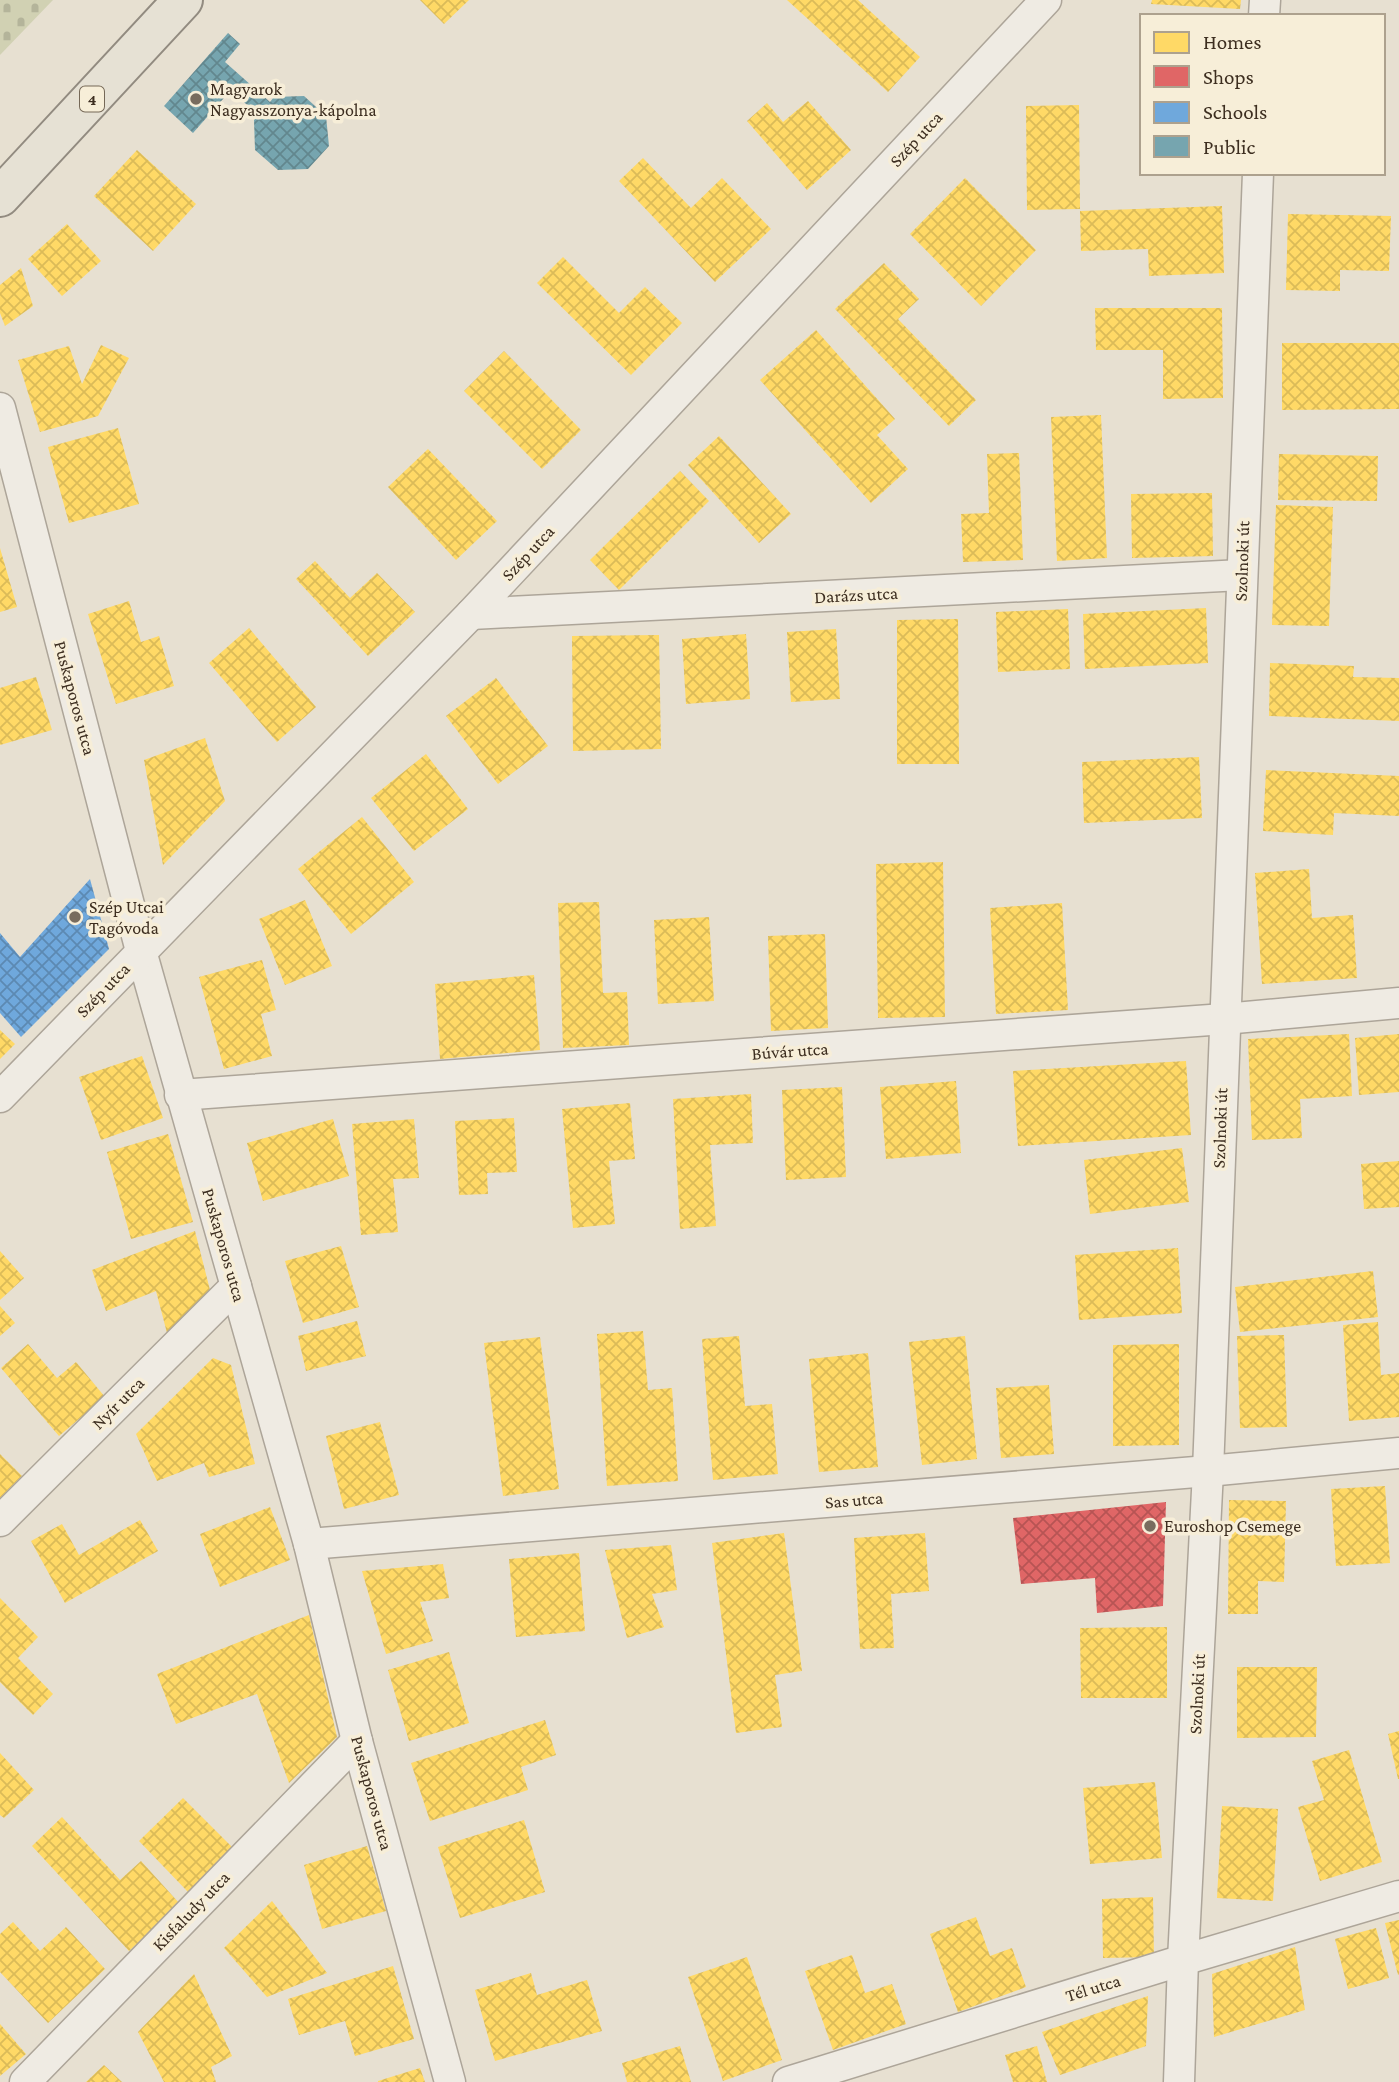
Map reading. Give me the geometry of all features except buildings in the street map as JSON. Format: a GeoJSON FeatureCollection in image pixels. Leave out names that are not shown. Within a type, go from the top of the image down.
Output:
{"type":"FeatureCollection","features":[{"type":"Feature","properties":{"kind":"main road","name":"4"},"geometry":{"type":"LineString","coordinates":[[0,197],[183,0]]}},
{"type":"Feature","properties":{"kind":"street","name":"Szép utca"},"geometry":{"type":"LineString","coordinates":[[0,1097],[471,614],[1046,0]]}},
{"type":"Feature","properties":{"kind":"street","name":"Szolnoki út"},"geometry":{"type":"LineString","coordinates":[[1179,2082],[1182,1960],[1208,1471],[1258,175]]}},
{"type":"Feature","properties":{"kind":"street","name":"Puskaporos utca"},"geometry":{"type":"LineString","coordinates":[[0,408],[141,950],[309,1544],[357,1741],[450,2082]]}},
{"type":"Feature","properties":{"kind":"street","name":"Darázs utca"},"geometry":{"type":"LineString","coordinates":[[471,614],[1242,575]]}},
{"type":"Feature","properties":{"kind":"street","name":"Búvár utca"},"geometry":{"type":"LineString","coordinates":[[180,1095],[1224,1019],[1399,1003]]}},
{"type":"Feature","properties":{"kind":"street","name":"Nyír utca"},"geometry":{"type":"LineString","coordinates":[[0,1521],[236,1286]]}},
{"type":"Feature","properties":{"kind":"street","name":"Sas utca"},"geometry":{"type":"LineString","coordinates":[[309,1544],[1399,1453]]}},
{"type":"Feature","properties":{"kind":"street","name":"Kisfaludy utca"},"geometry":{"type":"LineString","coordinates":[[25,2082],[357,1741]]}},
{"type":"Feature","properties":{"kind":"street","name":"Tél utca"},"geometry":{"type":"LineString","coordinates":[[788,2082],[1399,1896]]}},
{"type":"Feature","properties":{"kind":"green space"},"geometry":{"type":"Polygon","coordinates":[[[0,0],[53,0],[0,55],[0,0]]]}},
{"type":"Feature","properties":{"kind":"place","name":"Magyarok Nagyasszonya-kápolna"},"geometry":{"type":"Point","coordinates":[196,99]}},
{"type":"Feature","properties":{"kind":"place","name":"Szép Utcai Tagóvoda"},"geometry":{"type":"Point","coordinates":[75,917]}},
{"type":"Feature","properties":{"kind":"place","name":"Euroshop Csemege"},"geometry":{"type":"Point","coordinates":[1150,1526]}}]}
